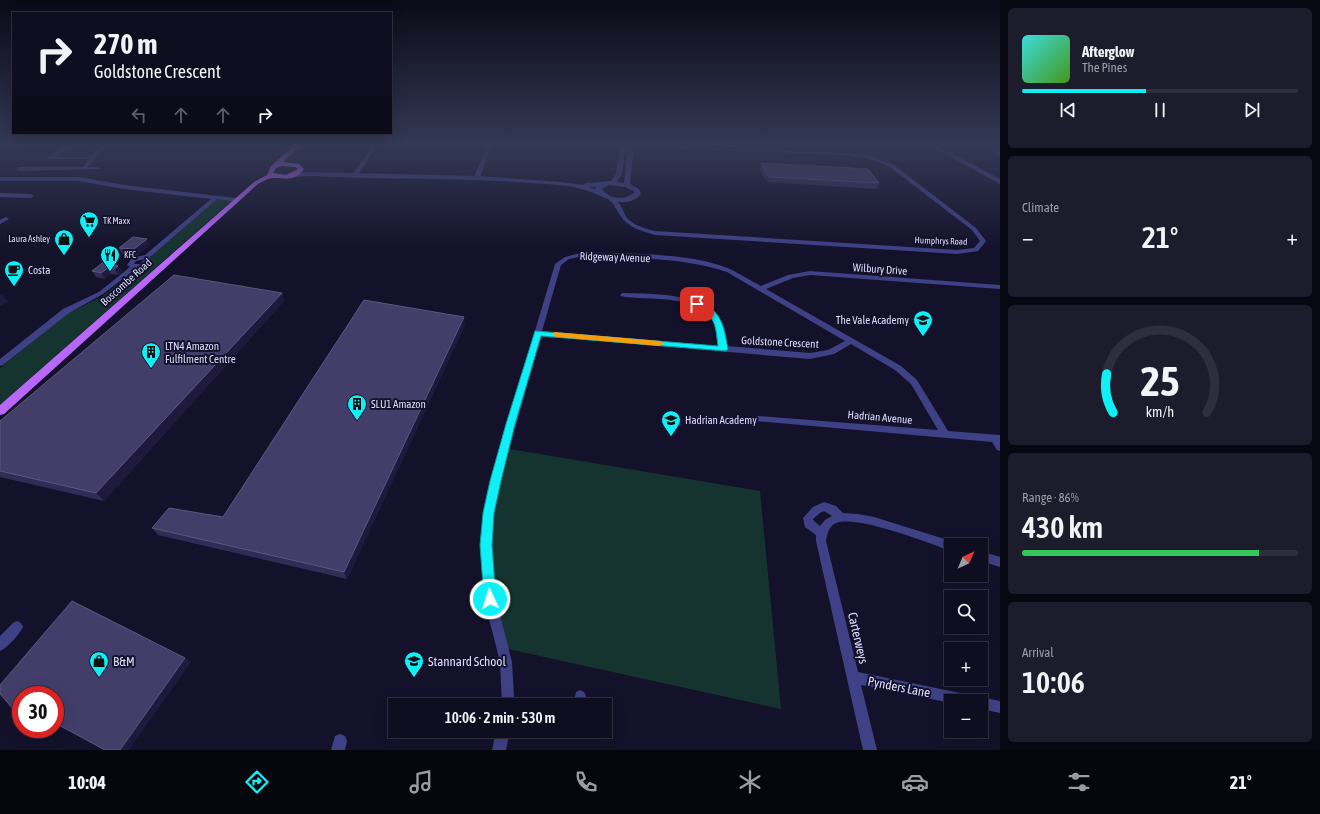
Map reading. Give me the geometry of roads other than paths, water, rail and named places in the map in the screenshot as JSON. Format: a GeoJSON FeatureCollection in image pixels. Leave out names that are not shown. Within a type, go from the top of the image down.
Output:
{"type":"FeatureCollection","features":[{"type":"Feature","properties":{"kind":"main road","name":"Boscombe Road"},"geometry":{"type":"LineString","coordinates":[[0,411],[236,200],[256,183],[262,180]]}},
{"type":"Feature","properties":{"kind":"street"},"geometry":{"type":"LineString","coordinates":[[85,180],[124,187],[236,200]]}},
{"type":"Feature","properties":{"kind":"street"},"geometry":{"type":"LineString","coordinates":[[518,180],[579,186],[591,189],[611,198],[628,199],[635,197],[638,193],[634,188],[628,185],[613,183],[591,186],[523,180]]}},
{"type":"Feature","properties":{"kind":"street"},"geometry":{"type":"LineString","coordinates":[[626,180],[628,185]]}},
{"type":"Feature","properties":{"kind":"street","name":"Humphrys Road"},"geometry":{"type":"LineString","coordinates":[[611,198],[618,203],[621,215],[626,220],[642,229],[655,233],[957,252],[976,250],[983,241],[978,232],[910,180]]}},
{"type":"Feature","properties":{"kind":"street"},"geometry":{"type":"LineString","coordinates":[[600,194],[598,189],[603,185]]}},
{"type":"Feature","properties":{"kind":"street"},"geometry":{"type":"LineString","coordinates":[[0,195],[31,196]]}},
{"type":"Feature","properties":{"kind":"street"},"geometry":{"type":"LineString","coordinates":[[0,363],[61,314],[101,293],[136,266],[130,265],[131,262],[137,258],[147,258],[216,197]]}},
{"type":"Feature","properties":{"kind":"street"},"geometry":{"type":"LineString","coordinates":[[619,208],[628,199]]}},
{"type":"Feature","properties":{"kind":"street"},"geometry":{"type":"LineString","coordinates":[[0,222],[6,219]]}},
{"type":"Feature","properties":{"kind":"street","name":"Ridgeway Avenue"},"geometry":{"type":"LineString","coordinates":[[511,698],[506,662],[490,599],[486,545],[489,513],[495,481],[510,424],[558,264],[567,258],[584,254],[704,263],[729,271],[898,368],[914,382],[945,434]]}},
{"type":"Feature","properties":{"kind":"street","name":"Wilbury Drive"},"geometry":{"type":"LineString","coordinates":[[761,289],[791,276],[810,273],[1000,287]]}},
{"type":"Feature","properties":{"kind":"street"},"geometry":{"type":"LineString","coordinates":[[624,295],[682,300],[697,304],[710,311],[719,322],[723,349]]}},
{"type":"Feature","properties":{"kind":"street","name":"Goldstone Crescent"},"geometry":{"type":"LineString","coordinates":[[538,333],[818,356],[838,350],[850,341]]}},
{"type":"Feature","properties":{"kind":"street","name":"Hadrian Avenue"},"geometry":{"type":"LineString","coordinates":[[758,419],[997,438]]}},
{"type":"Feature","properties":{"kind":"street"},"geometry":{"type":"LineString","coordinates":[[997,438],[1000,447]]}},
{"type":"Feature","properties":{"kind":"street"},"geometry":{"type":"LineString","coordinates":[[841,518],[834,510],[826,506],[821,506],[808,518],[809,524],[821,532],[830,522],[835,519],[860,518],[944,544]]}},
{"type":"Feature","properties":{"kind":"street","name":"Carterweys"},"geometry":{"type":"LineString","coordinates":[[821,532],[821,541],[870,750]]}},
{"type":"Feature","properties":{"kind":"street"},"geometry":{"type":"LineString","coordinates":[[988,558],[1000,562]]}},
{"type":"Feature","properties":{"kind":"street"},"geometry":{"type":"LineString","coordinates":[[0,645],[17,627]]}},
{"type":"Feature","properties":{"kind":"street","name":"Pynders Lane"},"geometry":{"type":"LineString","coordinates":[[852,677],[944,696]]}},
{"type":"Feature","properties":{"kind":"street"},"geometry":{"type":"LineString","coordinates":[[988,704],[1000,707]]}},
{"type":"Feature","properties":{"kind":"street"},"geometry":{"type":"LineString","coordinates":[[500,750],[502,738]]}},
{"type":"Feature","properties":{"kind":"place","name":"TK Maxx"},"geometry":{"type":"Point","coordinates":[89,238]}},
{"type":"Feature","properties":{"kind":"place","name":"Laura Ashley"},"geometry":{"type":"Point","coordinates":[64,256]}},
{"type":"Feature","properties":{"kind":"place","name":"KFC"},"geometry":{"type":"Point","coordinates":[110,272]}},
{"type":"Feature","properties":{"kind":"place","name":"Costa"},"geometry":{"type":"Point","coordinates":[14,287]}},
{"type":"Feature","properties":{"kind":"place","name":"The Vale Academy"},"geometry":{"type":"Point","coordinates":[923,337]}},
{"type":"Feature","properties":{"kind":"place","name":"LTN4 Amazon Fulfilment Centre"},"geometry":{"type":"Point","coordinates":[151,369]}},
{"type":"Feature","properties":{"kind":"place","name":"SLU1 Amazon"},"geometry":{"type":"Point","coordinates":[357,421]}},
{"type":"Feature","properties":{"kind":"place","name":"Hadrian Academy"},"geometry":{"type":"Point","coordinates":[671,437]}},
{"type":"Feature","properties":{"kind":"place","name":"B&M"},"geometry":{"type":"Point","coordinates":[99,678]}},
{"type":"Feature","properties":{"kind":"place","name":"Stannard School"},"geometry":{"type":"Point","coordinates":[414,678]}}]}
